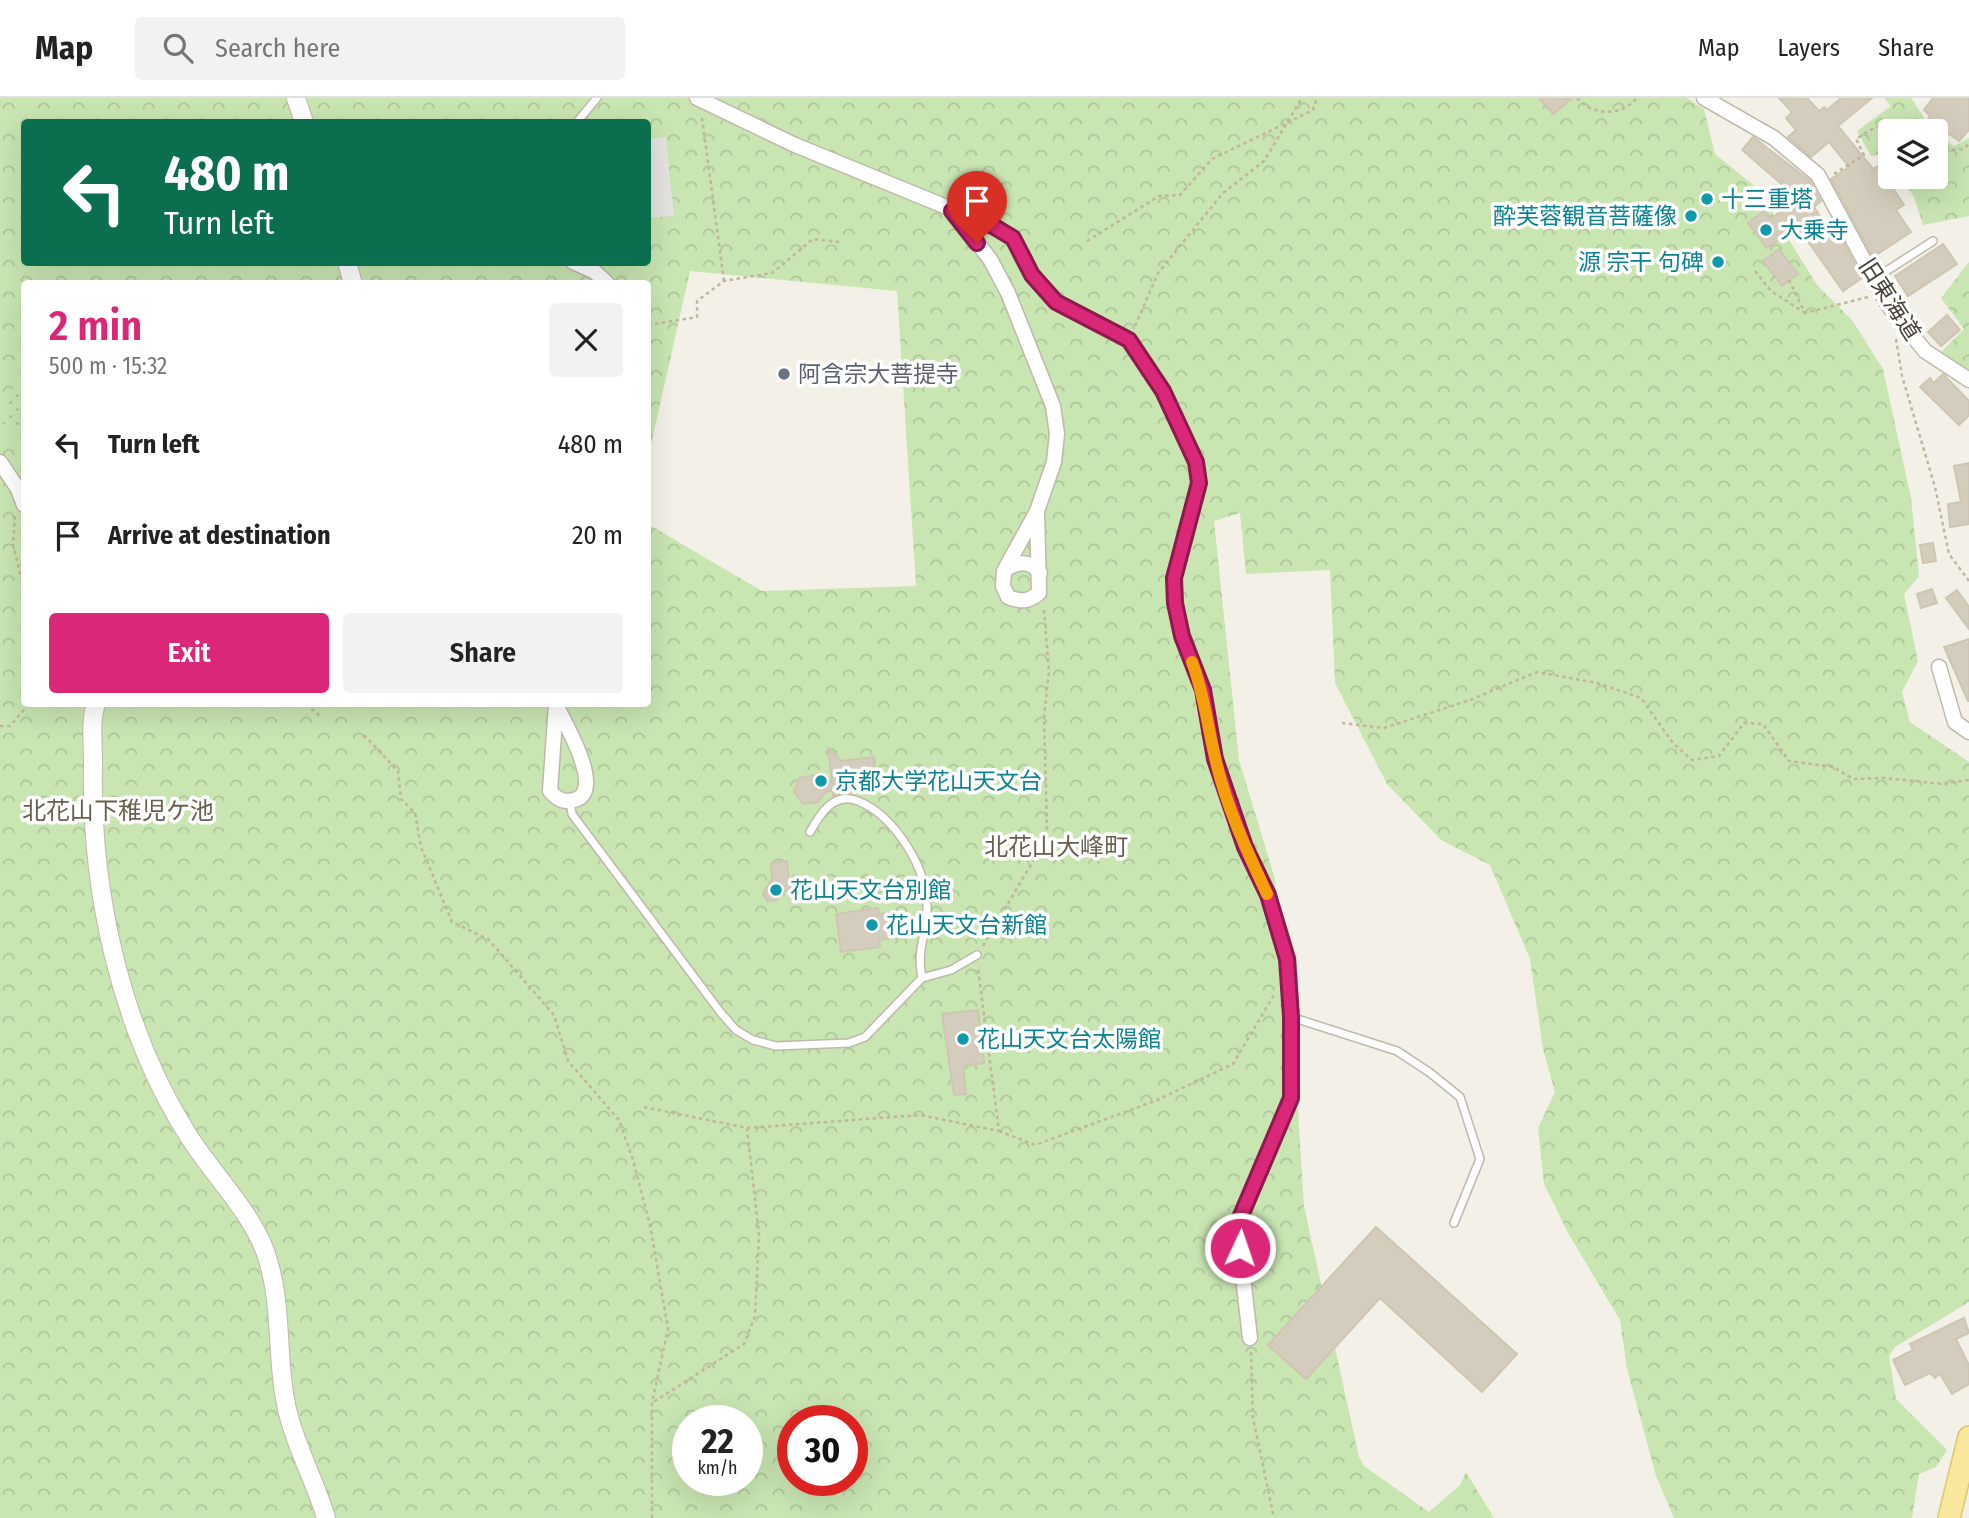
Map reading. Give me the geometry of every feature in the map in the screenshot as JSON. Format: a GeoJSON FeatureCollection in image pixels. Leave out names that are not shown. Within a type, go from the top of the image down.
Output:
{"type":"FeatureCollection","features":[{"type":"Feature","properties":{"kind":"main road"},"geometry":{"type":"LineString","coordinates":[[1949,1518],[1969,1437]]}},
{"type":"Feature","properties":{"kind":"street"},"geometry":{"type":"LineString","coordinates":[[296,98],[303,119]]}},
{"type":"Feature","properties":{"kind":"street","name":"旧東海道"},"geometry":{"type":"LineString","coordinates":[[1703,98],[1774,138],[1818,175],[1895,314],[1925,351],[1969,380]]}},
{"type":"Feature","properties":{"kind":"street"},"geometry":{"type":"LineString","coordinates":[[698,99],[795,145],[993,226],[1013,238],[1032,275],[1056,302],[1129,340],[1163,391],[1196,462],[1199,483],[1174,578],[1175,603],[1182,636],[1203,690],[1215,759],[1245,847],[1268,895],[1288,971],[1291,1017],[1291,1098],[1237,1225],[1250,1338]]}},
{"type":"Feature","properties":{"kind":"street"},"geometry":{"type":"LineString","coordinates":[[952,211],[990,259],[1008,293],[1053,406],[1056,434],[1054,462],[1037,511],[1004,571],[1003,586],[1008,597],[1019,601],[1030,600],[1039,593],[1037,511]]}},
{"type":"Feature","properties":{"kind":"street"},"geometry":{"type":"LineString","coordinates":[[582,266],[604,280]]}},
{"type":"Feature","properties":{"kind":"street"},"geometry":{"type":"LineString","coordinates":[[0,462],[21,497]]}},
{"type":"Feature","properties":{"kind":"street"},"geometry":{"type":"LineString","coordinates":[[1004,571],[1015,563],[1026,563],[1040,573]]}},
{"type":"Feature","properties":{"kind":"street"},"geometry":{"type":"LineString","coordinates":[[1939,667],[1955,722],[1969,732]]}},
{"type":"Feature","properties":{"kind":"street"},"geometry":{"type":"LineString","coordinates":[[91,707],[95,834],[105,908],[125,993],[141,1043],[173,1109],[265,1251],[280,1329],[288,1411],[326,1518]]}},
{"type":"Feature","properties":{"kind":"street"},"geometry":{"type":"LineString","coordinates":[[556,707],[550,791],[556,799],[570,801],[584,794],[588,784],[579,755],[557,707]]}},
{"type":"Feature","properties":{"kind":"lane"},"geometry":{"type":"LineString","coordinates":[[580,119],[597,98]]}},
{"type":"Feature","properties":{"kind":"lane"},"geometry":{"type":"LineString","coordinates":[[1877,285],[1933,241]]}},
{"type":"Feature","properties":{"kind":"lane"},"geometry":{"type":"LineString","coordinates":[[810,832],[822,811],[836,800],[853,799],[870,806],[888,822],[914,858],[923,882],[927,909],[918,956],[922,978]]}},
{"type":"Feature","properties":{"kind":"lane"},"geometry":{"type":"LineString","coordinates":[[570,801],[572,814],[603,858],[721,1013],[736,1030],[752,1040],[776,1046],[849,1043],[865,1037],[922,978],[951,970],[977,955]]}},
{"type":"Feature","properties":{"kind":"lane"},"geometry":{"type":"LineString","coordinates":[[1291,1017],[1397,1051],[1460,1097],[1480,1159],[1454,1223]]}},
{"type":"Feature","properties":{"kind":"path"},"geometry":{"type":"LineString","coordinates":[[1129,340],[1158,273],[1223,193],[1264,162],[1302,98]]}},
{"type":"Feature","properties":{"kind":"path"},"geometry":{"type":"LineString","coordinates":[[1087,241],[1159,195],[1180,195],[1212,159],[1313,110],[1317,98]]}},
{"type":"Feature","properties":{"kind":"path"},"geometry":{"type":"LineString","coordinates":[[1577,98],[1589,109],[1602,112],[1625,109],[1637,98]]}},
{"type":"Feature","properties":{"kind":"path"},"geometry":{"type":"LineString","coordinates":[[698,99],[724,281]]}},
{"type":"Feature","properties":{"kind":"path"},"geometry":{"type":"LineString","coordinates":[[1822,182],[1864,155],[1856,139],[1878,125]]}},
{"type":"Feature","properties":{"kind":"path"},"geometry":{"type":"LineString","coordinates":[[1948,147],[1951,150],[1963,149],[1969,144]]}},
{"type":"Feature","properties":{"kind":"path"},"geometry":{"type":"LineString","coordinates":[[651,325],[697,317],[697,301],[724,281],[772,273],[813,239],[839,242]]}},
{"type":"Feature","properties":{"kind":"path"},"geometry":{"type":"LineString","coordinates":[[1755,271],[1771,291],[1805,313],[1863,300],[1877,285]]}},
{"type":"Feature","properties":{"kind":"path"},"geometry":{"type":"LineString","coordinates":[[1789,280],[1805,313]]}},
{"type":"Feature","properties":{"kind":"path"},"geometry":{"type":"LineString","coordinates":[[1895,314],[1895,334],[1902,376],[1935,487],[1948,554],[1969,581]]}},
{"type":"Feature","properties":{"kind":"path"},"geometry":{"type":"LineString","coordinates":[[18,489],[13,545],[21,576]]}},
{"type":"Feature","properties":{"kind":"path"},"geometry":{"type":"LineString","coordinates":[[999,1131],[977,955],[1042,846],[1047,830],[1044,717],[1049,671],[1043,603]]}},
{"type":"Feature","properties":{"kind":"path"},"geometry":{"type":"LineString","coordinates":[[1342,723],[1384,728],[1470,700],[1537,672],[1597,683],[1641,698],[1674,743],[1692,760],[1719,756],[1744,723],[1763,724],[1789,761],[1833,767],[1853,779],[1942,784],[1969,780]]}},
{"type":"Feature","properties":{"kind":"path"},"geometry":{"type":"LineString","coordinates":[[0,726],[10,726],[26,707]]}},
{"type":"Feature","properties":{"kind":"path"},"geometry":{"type":"LineString","coordinates":[[309,707],[321,717]]}},
{"type":"Feature","properties":{"kind":"path"},"geometry":{"type":"LineString","coordinates":[[364,735],[398,771],[401,799],[415,813],[421,847],[452,922],[488,939],[554,1015],[568,1060],[619,1120],[650,1225],[668,1329],[652,1403],[652,1518]]}},
{"type":"Feature","properties":{"kind":"path"},"geometry":{"type":"LineString","coordinates":[[644,1107],[747,1128],[920,1115],[999,1131],[1035,1145],[1155,1101],[1233,1064],[1288,971]]}},
{"type":"Feature","properties":{"kind":"path"},"geometry":{"type":"LineString","coordinates":[[652,1403],[744,1344],[755,1316],[759,1235],[747,1128]]}},
{"type":"Feature","properties":{"kind":"path"},"geometry":{"type":"LineString","coordinates":[[1250,1338],[1253,1418],[1274,1518]]}},
{"type":"Feature","properties":{"kind":"green space"},"geometry":{"type":"Polygon","coordinates":[[[0,98],[1687,98],[1704,109],[1715,154],[1757,188],[1817,285],[1852,320],[1883,369],[1911,498],[1919,576],[1904,594],[1918,661],[1902,692],[1910,722],[1969,762],[1969,1302],[1895,1347],[1889,1356],[1896,1399],[1947,1450],[1936,1467],[1919,1474],[1912,1518],[1674,1518],[1656,1476],[1627,1369],[1620,1320],[1568,1233],[1544,1184],[1538,1128],[1555,1092],[1543,1049],[1530,959],[1490,865],[1441,840],[1387,784],[1335,683],[1330,570],[1246,574],[1240,513],[1214,521],[1239,760],[1275,879],[1296,1079],[1304,1206],[1359,1457],[1364,1466],[1429,1512],[1460,1485],[1466,1472],[1494,1518],[0,1518],[0,98]]]}},
{"type":"Feature","properties":{"kind":"green space"},"geometry":{"type":"Polygon","coordinates":[[[1884,98],[1911,98],[1925,119],[1878,119],[1878,155],[1871,156],[1857,131],[1891,106],[1884,98]]]}},
{"type":"Feature","properties":{"kind":"green space"},"geometry":{"type":"Polygon","coordinates":[[[1969,138],[1969,216],[1923,225],[1914,197],[1908,189],[1948,189],[1948,142],[1954,146],[1969,138]]]}},
{"type":"Feature","properties":{"kind":"green space"},"geometry":{"type":"Polygon","coordinates":[[[1969,262],[1969,373],[1940,353],[1964,329],[1941,298],[1969,262]]]}},
{"type":"Feature","properties":{"kind":"green space"},"geometry":{"type":"Polygon","coordinates":[[[21,383],[21,437],[18,431],[0,422],[13,389],[21,383]]]}},
{"type":"Feature","properties":{"kind":"shaded area"},"geometry":{"type":"Polygon","coordinates":[[[666,137],[674,216],[651,218],[651,139],[666,137]]]}},
{"type":"Feature","properties":{"kind":"building"},"geometry":{"type":"Polygon","coordinates":[[[1539,98],[1572,98],[1553,114],[1539,98]]]}},
{"type":"Feature","properties":{"kind":"building"},"geometry":{"type":"Polygon","coordinates":[[[1779,98],[1807,98],[1819,111],[1824,107],[1827,110],[1841,98],[1872,98],[1838,126],[1873,169],[1878,166],[1878,189],[1893,189],[1904,205],[1896,210],[1911,232],[1873,257],[1831,179],[1849,167],[1829,142],[1811,157],[1788,137],[1796,130],[1786,118],[1792,112],[1779,98]]]}},
{"type":"Feature","properties":{"kind":"building"},"geometry":{"type":"Polygon","coordinates":[[[1933,98],[1969,98],[1969,130],[1959,141],[1948,133],[1948,119],[1928,119],[1930,116],[1924,110],[1933,98]]]}},
{"type":"Feature","properties":{"kind":"building"},"geometry":{"type":"Polygon","coordinates":[[[1753,137],[1810,181],[1821,201],[1814,207],[1829,230],[1835,226],[1862,278],[1843,291],[1797,226],[1767,248],[1748,223],[1764,211],[1771,219],[1798,198],[1742,150],[1753,137]]]}},
{"type":"Feature","properties":{"kind":"building"},"geometry":{"type":"Polygon","coordinates":[[[1943,244],[1957,264],[1908,296],[1895,276],[1943,244]]]}},
{"type":"Feature","properties":{"kind":"building","name":"大乗寺"},"geometry":{"type":"Polygon","coordinates":[[[1779,249],[1798,274],[1782,286],[1763,261],[1779,249]]]}},
{"type":"Feature","properties":{"kind":"building"},"geometry":{"type":"Polygon","coordinates":[[[1947,315],[1960,330],[1941,346],[1928,332],[1947,315]]]}},
{"type":"Feature","properties":{"kind":"building"},"geometry":{"type":"Polygon","coordinates":[[[1943,374],[1969,401],[1969,415],[1959,425],[1920,387],[1930,378],[1934,383],[1943,374]]]}},
{"type":"Feature","properties":{"kind":"building"},"geometry":{"type":"Polygon","coordinates":[[[1969,463],[1969,524],[1950,527],[1948,504],[1961,502],[1954,466],[1969,463]]]}},
{"type":"Feature","properties":{"kind":"building"},"geometry":{"type":"Polygon","coordinates":[[[1933,543],[1936,561],[1923,563],[1920,545],[1933,543]]]}},
{"type":"Feature","properties":{"kind":"building"},"geometry":{"type":"Polygon","coordinates":[[[1932,589],[1937,603],[1921,608],[1917,594],[1932,589]]]}},
{"type":"Feature","properties":{"kind":"building"},"geometry":{"type":"Polygon","coordinates":[[[1957,590],[1969,607],[1969,629],[1946,598],[1957,590]]]}},
{"type":"Feature","properties":{"kind":"building"},"geometry":{"type":"Polygon","coordinates":[[[1969,639],[1969,701],[1968,701],[1944,647],[1969,639]]]}},
{"type":"Feature","properties":{"kind":"building","name":"京都大学花山天文台"},"geometry":{"type":"Polygon","coordinates":[[[828,748],[841,761],[874,757],[876,776],[845,779],[843,788],[847,790],[833,796],[833,791],[825,792],[818,802],[803,804],[794,792],[799,778],[813,775],[832,783],[828,748]]]}},
{"type":"Feature","properties":{"kind":"building"},"geometry":{"type":"Polygon","coordinates":[[[787,861],[790,890],[781,892],[776,900],[767,901],[763,893],[772,879],[771,863],[787,861]]]}},
{"type":"Feature","properties":{"kind":"building","name":"花山天文台新館"},"geometry":{"type":"Polygon","coordinates":[[[878,908],[879,914],[905,911],[908,936],[879,940],[880,947],[841,952],[836,914],[878,908]]]}},
{"type":"Feature","properties":{"kind":"building","name":"花山天文台太陽館"},"geometry":{"type":"Polygon","coordinates":[[[978,1010],[984,1063],[963,1066],[966,1094],[954,1095],[942,1014],[978,1010]]]}},
{"type":"Feature","properties":{"kind":"building"},"geometry":{"type":"Polygon","coordinates":[[[1376,1227],[1517,1354],[1482,1392],[1380,1298],[1306,1379],[1268,1345],[1376,1227]]]}},
{"type":"Feature","properties":{"kind":"building"},"geometry":{"type":"Polygon","coordinates":[[[1964,1318],[1969,1333],[1956,1339],[1969,1365],[1969,1384],[1952,1394],[1940,1374],[1935,1378],[1930,1373],[1905,1385],[1893,1360],[1913,1350],[1910,1344],[1964,1318]]]}},
{"type":"Feature","properties":{"kind":"slow traffic"},"geometry":{"type":"LineString","coordinates":[[1192,662],[1203,690],[1215,759],[1245,847],[1267,894]]}},
{"type":"Feature","properties":{"kind":"place","name":"十三重塔"},"geometry":{"type":"Point","coordinates":[1707,199]}},
{"type":"Feature","properties":{"kind":"place","name":"酔芙蓉観音菩薩像"},"geometry":{"type":"Point","coordinates":[1691,216]}},
{"type":"Feature","properties":{"kind":"place","name":"大乗寺"},"geometry":{"type":"Point","coordinates":[1766,230]}},
{"type":"Feature","properties":{"kind":"place","name":"源 宗干 句碑"},"geometry":{"type":"Point","coordinates":[1718,262]}},
{"type":"Feature","properties":{"kind":"place","name":"阿含宗大菩提寺"},"geometry":{"type":"Point","coordinates":[784,374]}},
{"type":"Feature","properties":{"kind":"place","name":"京都大学花山天文台"},"geometry":{"type":"Point","coordinates":[821,781]}},
{"type":"Feature","properties":{"kind":"place","name":"花山天文台別館"},"geometry":{"type":"Point","coordinates":[776,890]}},
{"type":"Feature","properties":{"kind":"place","name":"花山天文台新館"},"geometry":{"type":"Point","coordinates":[872,925]}},
{"type":"Feature","properties":{"kind":"place","name":"花山天文台太陽館"},"geometry":{"type":"Point","coordinates":[963,1039]}},
{"type":"Feature","properties":{"kind":"district","name":"北花山下稚児ケ池"},"geometry":{"type":"Point","coordinates":[118,811]}},
{"type":"Feature","properties":{"kind":"district","name":"北花山大峰町"},"geometry":{"type":"Point","coordinates":[1056,847]}},
{"type":"Feature","properties":{"kind":"route"},"geometry":{"type":"LineString","coordinates":[[977,243],[952,211],[993,226],[1013,238],[1041,289],[1056,302],[1129,340],[1163,391],[1196,462],[1199,483],[1174,578],[1175,603],[1182,636],[1203,690],[1215,759],[1245,847],[1268,895],[1287,959],[1291,1017],[1291,1098],[1237,1225],[1240,1248]]}}]}
